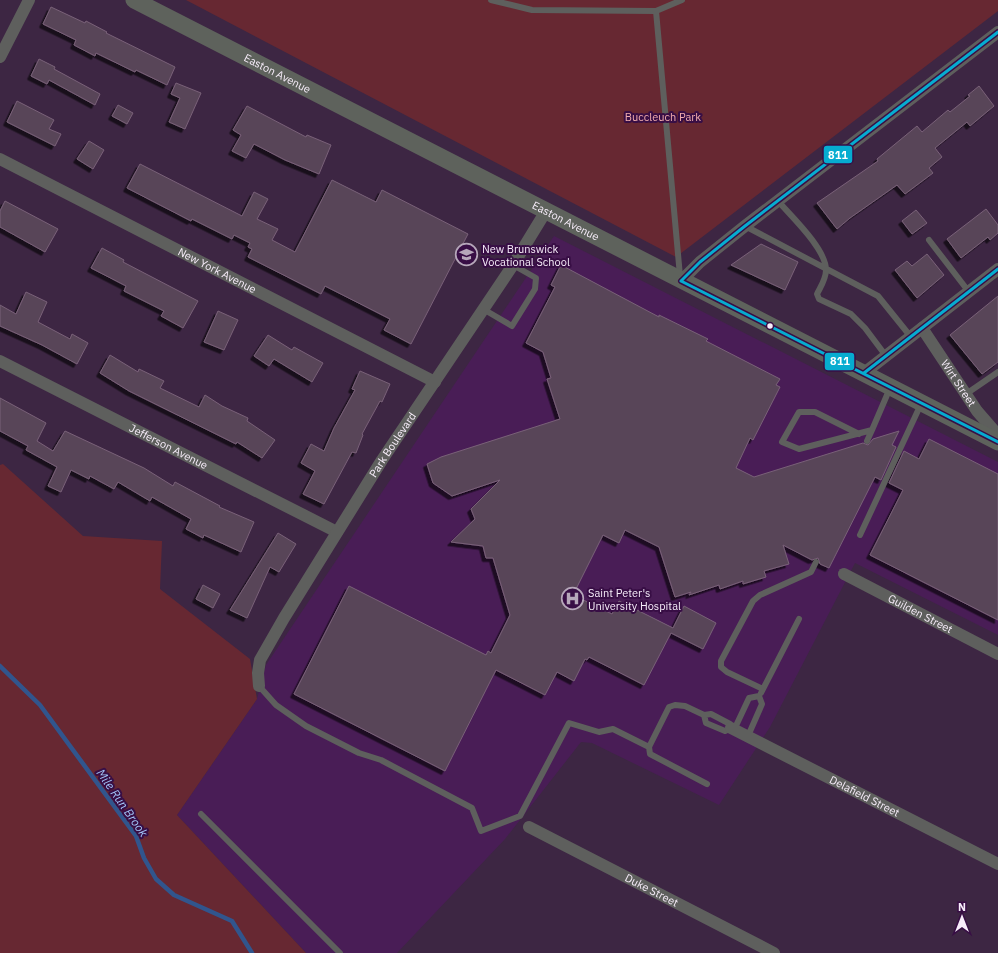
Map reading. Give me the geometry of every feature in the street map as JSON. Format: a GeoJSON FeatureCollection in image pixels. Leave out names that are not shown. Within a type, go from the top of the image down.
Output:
{"type":"FeatureCollection","features":[{"type":"Feature","properties":{"kind":"street"},"geometry":{"type":"LineString","coordinates":[[0,56],[29,0]]}},
{"type":"Feature","properties":{"kind":"street","name":"Easton Avenue"},"geometry":{"type":"LineString","coordinates":[[134,0],[998,442]]}},
{"type":"Feature","properties":{"kind":"street"},"geometry":{"type":"LineString","coordinates":[[681,281],[700,262],[745,226],[998,32]]}},
{"type":"Feature","properties":{"kind":"street","name":"New York Avenue"},"geometry":{"type":"LineString","coordinates":[[0,159],[435,382]]}},
{"type":"Feature","properties":{"kind":"street","name":"Park Boulevard"},"geometry":{"type":"LineString","coordinates":[[259,686],[258,673],[260,660],[284,618],[337,532],[513,265],[546,211]]}},
{"type":"Feature","properties":{"kind":"street"},"geometry":{"type":"LineString","coordinates":[[864,373],[998,269]]}},
{"type":"Feature","properties":{"kind":"street","name":"Wirt Street"},"geometry":{"type":"LineString","coordinates":[[922,328],[977,411],[998,435]]}},
{"type":"Feature","properties":{"kind":"street","name":"Jefferson Avenue"},"geometry":{"type":"LineString","coordinates":[[0,361],[337,532]]}},
{"type":"Feature","properties":{"kind":"street","name":"Guilden Street"},"geometry":{"type":"LineString","coordinates":[[844,574],[998,654]]}},
{"type":"Feature","properties":{"kind":"street","name":"Delafield Street"},"geometry":{"type":"LineString","coordinates":[[733,729],[998,864]]}},
{"type":"Feature","properties":{"kind":"street","name":"Duke Street"},"geometry":{"type":"LineString","coordinates":[[529,827],[774,953]]}},
{"type":"Feature","properties":{"kind":"lane"},"geometry":{"type":"LineString","coordinates":[[491,0],[532,10],[656,11],[682,0]]}},
{"type":"Feature","properties":{"kind":"lane"},"geometry":{"type":"LineString","coordinates":[[656,11],[681,281]]}},
{"type":"Feature","properties":{"kind":"lane"},"geometry":{"type":"LineString","coordinates":[[778,201],[823,256],[826,270],[824,282],[817,294],[819,299],[851,314],[865,328],[886,356]]}},
{"type":"Feature","properties":{"kind":"lane"},"geometry":{"type":"LineString","coordinates":[[745,226],[826,270],[863,286],[878,296],[911,337]]}},
{"type":"Feature","properties":{"kind":"lane"},"geometry":{"type":"LineString","coordinates":[[929,240],[969,292]]}},
{"type":"Feature","properties":{"kind":"lane"},"geometry":{"type":"LineString","coordinates":[[483,309],[512,326],[535,289],[536,278],[513,265]]}},
{"type":"Feature","properties":{"kind":"lane"},"geometry":{"type":"LineString","coordinates":[[966,394],[998,372]]}},
{"type":"Feature","properties":{"kind":"lane"},"geometry":{"type":"LineString","coordinates":[[867,441],[890,386]]}},
{"type":"Feature","properties":{"kind":"lane"},"geometry":{"type":"LineString","coordinates":[[860,535],[922,403]]}},
{"type":"Feature","properties":{"kind":"lane"},"geometry":{"type":"LineString","coordinates":[[859,434],[815,412],[799,412],[782,442],[798,450],[859,434],[872,430]]}},
{"type":"Feature","properties":{"kind":"lane"},"geometry":{"type":"LineString","coordinates":[[763,689],[726,672],[721,667],[721,661],[753,601],[760,595],[811,572],[816,562]]}},
{"type":"Feature","properties":{"kind":"lane"},"geometry":{"type":"LineString","coordinates":[[733,729],[749,698],[759,696],[799,619]]}},
{"type":"Feature","properties":{"kind":"lane"},"geometry":{"type":"LineString","coordinates":[[259,686],[276,705],[306,726],[358,753],[381,760],[472,808],[481,831],[520,816],[569,723],[599,732],[613,729],[649,747]]}},
{"type":"Feature","properties":{"kind":"lane"},"geometry":{"type":"LineString","coordinates":[[748,736],[762,704],[759,696]]}},
{"type":"Feature","properties":{"kind":"lane"},"geometry":{"type":"LineString","coordinates":[[707,784],[650,754],[649,747],[669,708],[675,705],[685,706],[704,715],[711,714],[730,724],[733,729]]}},
{"type":"Feature","properties":{"kind":"lane"},"geometry":{"type":"LineString","coordinates":[[704,715],[706,723],[724,731],[733,729]]}},
{"type":"Feature","properties":{"kind":"lane"},"geometry":{"type":"LineString","coordinates":[[201,814],[340,953]]}},
{"type":"Feature","properties":{"kind":"lane"},"geometry":{"type":"LineString","coordinates":[[520,816],[529,827]]}},
{"type":"Feature","properties":{"kind":"shaded area","name":"Saint Peter's University Hospital"},"geometry":{"type":"Polygon","coordinates":[[[554,236],[998,462],[998,635],[855,563],[770,727],[719,805],[592,743],[581,742],[505,839],[397,953],[306,953],[177,815],[257,699],[266,665],[554,236]]]}},
{"type":"Feature","properties":{"kind":"green space","name":"Buccleuch Park"},"geometry":{"type":"Polygon","coordinates":[[[186,0],[998,0],[998,11],[676,257],[186,0]]]}},
{"type":"Feature","properties":{"kind":"green space"},"geometry":{"type":"Polygon","coordinates":[[[3,464],[83,536],[162,541],[160,589],[250,659],[257,699],[177,815],[306,953],[0,953],[0,465],[3,464]]]}},
{"type":"Feature","properties":{"kind":"building"},"geometry":{"type":"Polygon","coordinates":[[[51,7],[85,23],[86,21],[107,32],[106,33],[175,67],[167,85],[136,70],[135,72],[96,53],[95,56],[74,45],[76,40],[43,24],[51,7]]]}},
{"type":"Feature","properties":{"kind":"building"},"geometry":{"type":"Polygon","coordinates":[[[39,59],[55,67],[54,69],[100,94],[95,105],[49,80],[47,84],[31,76],[39,59]]]}},
{"type":"Feature","properties":{"kind":"building"},"geometry":{"type":"Polygon","coordinates":[[[176,83],[201,93],[185,129],[169,122],[180,98],[171,94],[176,83]]]}},
{"type":"Feature","properties":{"kind":"building"},"geometry":{"type":"Polygon","coordinates":[[[979,86],[994,106],[970,126],[967,122],[935,148],[942,157],[929,168],[933,173],[905,194],[897,185],[837,229],[817,203],[878,161],[877,159],[917,126],[922,132],[948,110],[950,112],[970,96],[968,95],[979,86]]]}},
{"type":"Feature","properties":{"kind":"building"},"geometry":{"type":"Polygon","coordinates":[[[17,101],[54,120],[49,129],[61,134],[55,146],[7,122],[17,101]]]}},
{"type":"Feature","properties":{"kind":"building"},"geometry":{"type":"Polygon","coordinates":[[[118,105],[133,113],[127,124],[112,116],[118,105]]]}},
{"type":"Feature","properties":{"kind":"building"},"geometry":{"type":"Polygon","coordinates":[[[247,106],[306,137],[307,135],[331,145],[319,174],[285,160],[254,144],[246,158],[232,151],[241,135],[233,130],[247,106]]]}},
{"type":"Feature","properties":{"kind":"building"},"geometry":{"type":"Polygon","coordinates":[[[89,141],[104,150],[93,169],[77,159],[89,141]]]}},
{"type":"Feature","properties":{"kind":"building"},"geometry":{"type":"Polygon","coordinates":[[[140,164],[242,216],[254,192],[268,199],[257,219],[278,229],[272,240],[295,252],[332,180],[376,202],[382,190],[468,234],[411,344],[384,330],[390,319],[325,286],[321,294],[248,257],[252,249],[248,247],[250,243],[234,235],[232,239],[192,219],[191,221],[127,188],[140,164]]]}},
{"type":"Feature","properties":{"kind":"building"},"geometry":{"type":"Polygon","coordinates":[[[5,201],[58,229],[45,252],[0,227],[0,211],[5,201]]]}},
{"type":"Feature","properties":{"kind":"building"},"geometry":{"type":"Polygon","coordinates":[[[986,209],[998,225],[998,233],[990,240],[988,237],[961,258],[947,239],[986,209]]]}},
{"type":"Feature","properties":{"kind":"building"},"geometry":{"type":"Polygon","coordinates":[[[916,210],[927,223],[912,234],[902,221],[916,210]]]}},
{"type":"Feature","properties":{"kind":"building"},"geometry":{"type":"Polygon","coordinates":[[[761,244],[798,262],[785,290],[731,265],[761,244]]]}},
{"type":"Feature","properties":{"kind":"building"},"geometry":{"type":"Polygon","coordinates":[[[102,248],[124,260],[123,262],[198,301],[183,328],[161,316],[164,311],[124,291],[126,286],[91,268],[102,248]]]}},
{"type":"Feature","properties":{"kind":"building"},"geometry":{"type":"Polygon","coordinates":[[[927,254],[944,275],[917,298],[895,270],[907,261],[912,266],[927,254]]]}},
{"type":"Feature","properties":{"kind":"building"},"geometry":{"type":"Polygon","coordinates":[[[561,265],[659,317],[659,315],[708,339],[706,341],[780,379],[776,385],[780,387],[753,440],[750,438],[736,468],[754,477],[863,443],[868,445],[873,439],[899,431],[892,445],[896,447],[881,480],[875,477],[829,568],[820,564],[818,558],[812,560],[783,545],[789,564],[764,571],[766,577],[743,584],[743,581],[720,589],[719,585],[689,595],[691,592],[675,597],[659,547],[625,530],[619,543],[603,535],[573,595],[612,614],[619,601],[673,628],[684,606],[716,623],[703,649],[671,633],[644,685],[589,657],[587,660],[585,659],[574,681],[557,672],[545,695],[496,670],[445,771],[294,694],[349,586],[486,655],[488,651],[491,653],[510,615],[493,558],[486,558],[483,546],[451,542],[475,519],[471,509],[500,480],[452,496],[433,483],[427,464],[441,457],[560,419],[547,379],[551,378],[543,352],[526,343],[555,287],[551,285],[561,265]]]}},
{"type":"Feature","properties":{"kind":"building"},"geometry":{"type":"Polygon","coordinates":[[[26,292],[47,302],[38,322],[70,339],[72,334],[88,343],[77,364],[42,345],[0,326],[0,305],[16,314],[26,292]]]}},
{"type":"Feature","properties":{"kind":"building"},"geometry":{"type":"Polygon","coordinates":[[[998,296],[998,362],[982,374],[950,335],[998,296]]]}},
{"type":"Feature","properties":{"kind":"building"},"geometry":{"type":"Polygon","coordinates":[[[218,311],[238,320],[224,350],[204,342],[218,311]]]}},
{"type":"Feature","properties":{"kind":"building"},"geometry":{"type":"Polygon","coordinates":[[[268,335],[292,350],[294,347],[323,363],[312,382],[274,359],[269,366],[254,356],[268,335]]]}},
{"type":"Feature","properties":{"kind":"building"},"geometry":{"type":"Polygon","coordinates":[[[110,355],[138,372],[139,369],[164,381],[160,388],[199,407],[205,395],[222,406],[248,418],[247,421],[275,440],[262,458],[237,442],[236,444],[129,391],[100,373],[110,355]]]}},
{"type":"Feature","properties":{"kind":"building"},"geometry":{"type":"Polygon","coordinates":[[[360,371],[390,384],[382,402],[380,401],[362,434],[363,435],[356,453],[352,452],[324,504],[303,494],[315,471],[301,463],[311,444],[324,451],[334,428],[355,390],[352,389],[360,371]]]}},
{"type":"Feature","properties":{"kind":"building"},"geometry":{"type":"Polygon","coordinates":[[[0,398],[46,423],[37,441],[53,451],[65,431],[144,468],[173,486],[175,482],[220,506],[219,507],[254,522],[241,552],[204,535],[203,538],[186,529],[191,519],[152,497],[150,501],[118,482],[114,489],[90,476],[89,479],[71,470],[61,492],[48,486],[57,467],[26,450],[28,446],[0,431],[0,398]]]}},
{"type":"Feature","properties":{"kind":"building"},"geometry":{"type":"Polygon","coordinates":[[[929,439],[998,474],[998,620],[870,555],[903,490],[889,483],[904,451],[919,459],[929,439]]]}},
{"type":"Feature","properties":{"kind":"building"},"geometry":{"type":"Polygon","coordinates":[[[278,533],[296,544],[279,572],[270,567],[247,618],[230,610],[278,533]]]}},
{"type":"Feature","properties":{"kind":"building"},"geometry":{"type":"Polygon","coordinates":[[[203,585],[220,594],[213,608],[196,599],[203,585]]]}},
{"type":"Feature","properties":{"kind":"waterway","name":"Mile Run Brook"},"geometry":{"type":"LineString","coordinates":[[0,666],[40,705],[136,836],[144,858],[156,879],[174,895],[232,921],[252,953]]}},
{"type":"Feature","properties":{"kind":"transit line","name":"811"},"geometry":{"type":"LineString","coordinates":[[681,281],[700,262],[745,226],[998,32]]}},
{"type":"Feature","properties":{"kind":"transit line","name":"811"},"geometry":{"type":"LineString","coordinates":[[864,373],[998,269]]}},
{"type":"Feature","properties":{"kind":"transit line","name":"811"},"geometry":{"type":"LineString","coordinates":[[681,281],[998,442]]}},
{"type":"Feature","properties":{"kind":"place","name":"New Brunswick Vocational School"},"geometry":{"type":"Point","coordinates":[466,255]}},
{"type":"Feature","properties":{"kind":"place","name":"Saint Peter's University Hospital"},"geometry":{"type":"Point","coordinates":[573,599]}}]}
